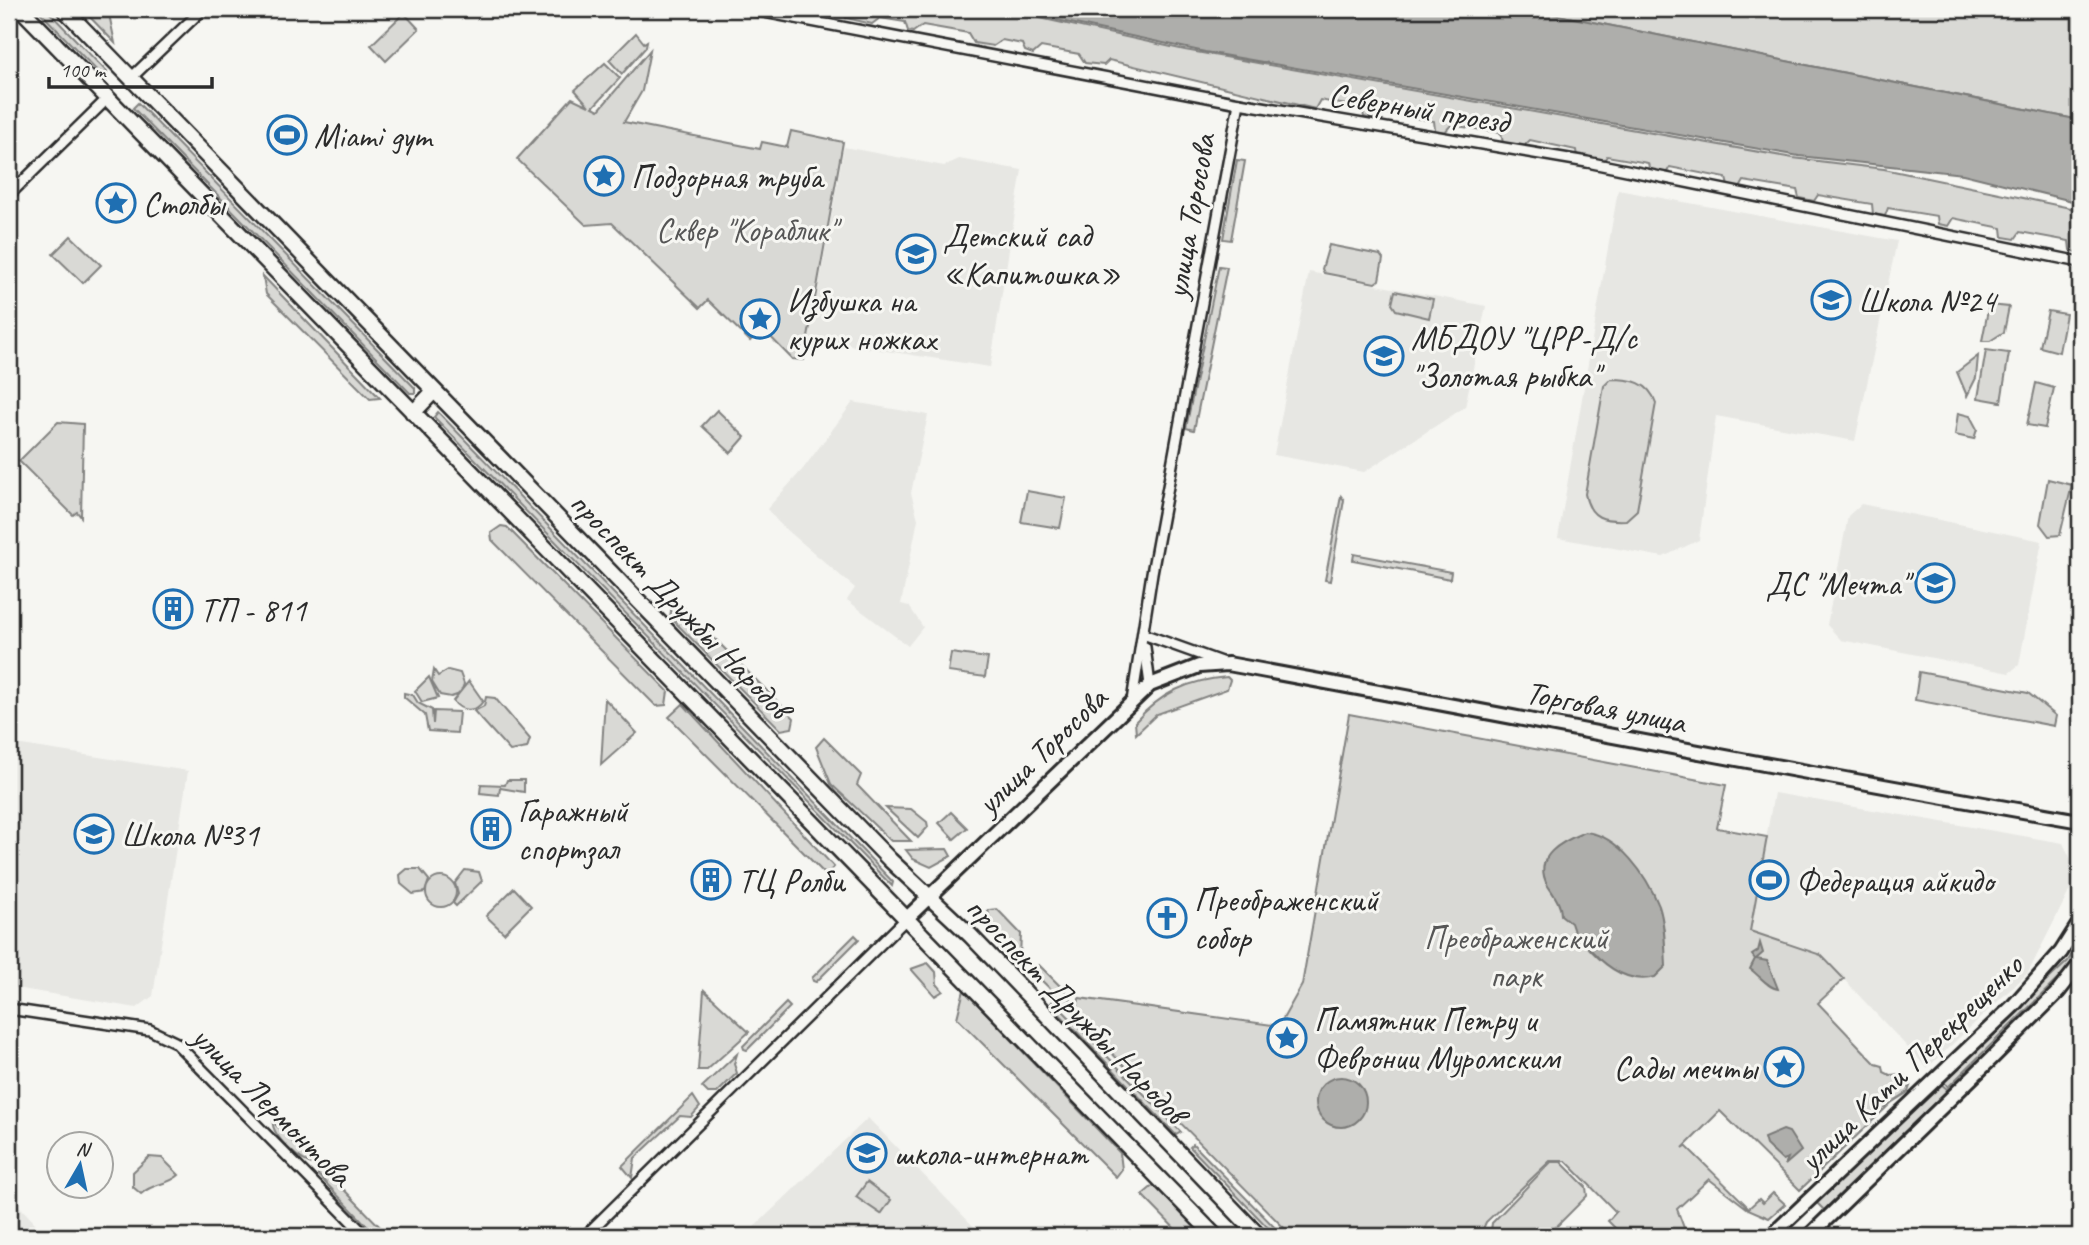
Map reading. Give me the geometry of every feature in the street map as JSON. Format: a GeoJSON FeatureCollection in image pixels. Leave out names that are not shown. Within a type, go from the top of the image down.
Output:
{"type":"FeatureCollection","features":[{"type":"Feature","properties":{"kind":"main road","name":"проспект Дружбы Народов"},"geometry":{"type":"LineString","coordinates":[[21,9],[1215,1236]]}},
{"type":"Feature","properties":{"kind":"main road","name":"проспект Дружбы Народов"},"geometry":{"type":"LineString","coordinates":[[64,9],[1259,1236]]}},
{"type":"Feature","properties":{"kind":"main road"},"geometry":{"type":"LineString","coordinates":[[413,413],[434,390]]}},
{"type":"Feature","properties":{"kind":"street"},"geometry":{"type":"LineString","coordinates":[[131,78],[203,9]]}},
{"type":"Feature","properties":{"kind":"street","name":"Северный проезд"},"geometry":{"type":"LineString","coordinates":[[748,9],[1239,103],[1587,162],[2080,261]]}},
{"type":"Feature","properties":{"kind":"street"},"geometry":{"type":"LineString","coordinates":[[9,195],[108,98]]}},
{"type":"Feature","properties":{"kind":"street","name":"улица Торосова"},"geometry":{"type":"LineString","coordinates":[[585,1236],[929,896],[1132,704],[1152,573],[1239,103]]}},
{"type":"Feature","properties":{"kind":"street"},"geometry":{"type":"LineString","coordinates":[[1150,685],[1143,634],[1228,664]]}},
{"type":"Feature","properties":{"kind":"street","name":"Торговая улица"},"geometry":{"type":"LineString","coordinates":[[1132,704],[1150,685],[1199,666],[1228,664],[2080,821]]}},
{"type":"Feature","properties":{"kind":"street"},"geometry":{"type":"LineString","coordinates":[[1138,669],[1150,685]]}},
{"type":"Feature","properties":{"kind":"street","name":"улица Кати Перекрещенко"},"geometry":{"type":"LineString","coordinates":[[1771,1236],[2013,1006],[2061,951],[2080,922]]}},
{"type":"Feature","properties":{"kind":"street","name":"улица Кати Перекрещенко"},"geometry":{"type":"LineString","coordinates":[[1810,1236],[2058,992],[2080,964]]}},
{"type":"Feature","properties":{"kind":"street","name":"улица Лермонтова"},"geometry":{"type":"LineString","coordinates":[[9,1009],[150,1030],[175,1042],[366,1236]]}},
{"type":"Feature","properties":{"kind":"shaded area"},"geometry":{"type":"Polygon","coordinates":[[[1006,9],[1528,9],[2080,120],[2080,203],[1963,174],[1799,156],[1205,52],[1006,9]]]}},
{"type":"Feature","properties":{"kind":"shaded area","name":"Детский сад «Капитошка»"},"geometry":{"type":"Polygon","coordinates":[[[844,147],[944,166],[959,159],[1022,170],[990,367],[809,339],[844,147]]]}},
{"type":"Feature","properties":{"kind":"shaded area"},"geometry":{"type":"Polygon","coordinates":[[[1618,190],[1897,241],[1855,441],[1716,416],[1699,540],[1663,557],[1558,538],[1618,190]]]}},
{"type":"Feature","properties":{"kind":"shaded area","name":"МБДОУ \"ЦРР-Д/с \"Золотая рыбка\""},"geometry":{"type":"Polygon","coordinates":[[[1309,272],[1486,306],[1465,407],[1364,472],[1274,455],[1309,272]]]}},
{"type":"Feature","properties":{"kind":"shaded area"},"geometry":{"type":"Polygon","coordinates":[[[853,402],[928,415],[911,493],[918,519],[901,604],[909,606],[923,627],[908,646],[847,600],[855,588],[779,523],[767,509],[803,469],[853,402]]]}},
{"type":"Feature","properties":{"kind":"shaded area","name":"ДС \"Мечта\""},"geometry":{"type":"Polygon","coordinates":[[[1861,504],[2042,541],[2019,665],[2009,673],[1841,640],[1827,625],[1848,516],[1861,504]]]}},
{"type":"Feature","properties":{"kind":"shaded area","name":"Школа №31"},"geometry":{"type":"Polygon","coordinates":[[[9,743],[188,771],[153,996],[137,1008],[9,987],[9,743]]]}},
{"type":"Feature","properties":{"kind":"shaded area"},"geometry":{"type":"Polygon","coordinates":[[[1774,793],[2063,843],[2078,874],[2028,973],[1927,1068],[1821,955],[1750,931],[1774,793]]]}},
{"type":"Feature","properties":{"kind":"shaded area"},"geometry":{"type":"Polygon","coordinates":[[[1585,832],[1597,835],[1620,849],[1639,870],[1654,894],[1662,920],[1666,966],[1655,977],[1634,978],[1614,970],[1597,957],[1583,941],[1577,941],[1571,923],[1561,915],[1544,875],[1546,858],[1559,845],[1585,832]]]}},
{"type":"Feature","properties":{"kind":"shaded area"},"geometry":{"type":"Polygon","coordinates":[[[1760,943],[1763,953],[1756,959],[1767,961],[1778,989],[1767,984],[1750,969],[1755,959],[1752,955],[1758,951],[1760,943]]]}},
{"type":"Feature","properties":{"kind":"shaded area"},"geometry":{"type":"Polygon","coordinates":[[[1341,1077],[1359,1084],[1366,1102],[1359,1120],[1341,1127],[1323,1120],[1316,1102],[1323,1084],[1341,1077]]]}},
{"type":"Feature","properties":{"kind":"shaded area","name":"школа-интернат"},"geometry":{"type":"Polygon","coordinates":[[[868,1118],[978,1231],[973,1236],[753,1236],[749,1232],[868,1118]]]}},
{"type":"Feature","properties":{"kind":"shaded area"},"geometry":{"type":"Polygon","coordinates":[[[1783,1130],[1789,1132],[1801,1151],[1785,1165],[1788,1158],[1782,1160],[1766,1145],[1764,1138],[1783,1130]]]}},
{"type":"Feature","properties":{"kind":"shaded area"},"geometry":{"type":"Polygon","coordinates":[[[9,1195],[47,1236],[9,1236],[9,1195]]]}},
{"type":"Feature","properties":{"kind":"green space"},"geometry":{"type":"Polygon","coordinates":[[[37,9],[46,9],[107,72],[106,76],[102,76],[37,9]]]}},
{"type":"Feature","properties":{"kind":"green space"},"geometry":{"type":"Polygon","coordinates":[[[82,9],[108,9],[115,43],[82,9]]]}},
{"type":"Feature","properties":{"kind":"green space"},"geometry":{"type":"Polygon","coordinates":[[[835,9],[999,9],[1185,50],[1793,158],[1884,169],[2080,210],[2080,253],[2070,250],[2069,241],[2020,232],[2015,239],[2003,237],[2002,228],[1953,218],[1948,226],[1938,224],[1937,216],[1888,208],[1885,216],[1873,214],[1872,204],[1818,195],[1814,201],[1799,198],[1797,190],[1744,181],[1740,188],[1728,186],[1726,178],[1670,167],[1665,175],[1650,172],[1648,163],[1607,156],[1603,162],[1577,157],[1576,150],[1530,140],[1524,146],[1503,143],[1501,133],[1451,125],[1445,132],[1435,130],[1434,121],[1384,113],[1379,121],[1364,117],[1362,108],[1320,100],[1315,109],[1109,60],[1104,65],[1085,63],[1079,54],[1041,47],[1033,54],[1025,51],[1022,44],[1002,40],[993,46],[974,43],[968,33],[923,25],[913,32],[908,31],[905,22],[880,18],[872,24],[846,18],[844,11],[835,9]]]}},
{"type":"Feature","properties":{"kind":"green space"},"geometry":{"type":"Polygon","coordinates":[[[1528,9],[2080,9],[2080,120],[1528,9]]]}},
{"type":"Feature","properties":{"kind":"green space"},"geometry":{"type":"Polygon","coordinates":[[[404,13],[419,29],[386,61],[371,45],[404,13]]]}},
{"type":"Feature","properties":{"kind":"green space"},"geometry":{"type":"Polygon","coordinates":[[[636,33],[644,43],[647,41],[646,47],[622,74],[609,60],[636,33]]]}},
{"type":"Feature","properties":{"kind":"green space","name":"Сквер \"Кораблик\""},"geometry":{"type":"Polygon","coordinates":[[[650,50],[642,91],[624,122],[760,149],[762,142],[787,147],[791,131],[843,142],[804,360],[792,359],[762,328],[750,341],[708,300],[700,308],[612,223],[586,225],[517,159],[572,98],[589,106],[575,90],[605,63],[620,78],[593,107],[599,110],[650,50]]]}},
{"type":"Feature","properties":{"kind":"green space"},"geometry":{"type":"Polygon","coordinates":[[[138,103],[415,388],[415,393],[410,393],[133,108],[138,103]]]}},
{"type":"Feature","properties":{"kind":"green space"},"geometry":{"type":"Polygon","coordinates":[[[1237,160],[1245,161],[1231,240],[1223,239],[1237,160]]]}},
{"type":"Feature","properties":{"kind":"green space"},"geometry":{"type":"Polygon","coordinates":[[[71,236],[101,265],[83,283],[53,254],[71,236]]]}},
{"type":"Feature","properties":{"kind":"green space"},"geometry":{"type":"Polygon","coordinates":[[[1329,245],[1380,255],[1383,259],[1379,280],[1375,283],[1324,273],[1322,269],[1329,245]]]}},
{"type":"Feature","properties":{"kind":"green space"},"geometry":{"type":"Polygon","coordinates":[[[1219,266],[1227,267],[1194,430],[1186,428],[1219,266]]]}},
{"type":"Feature","properties":{"kind":"green space"},"geometry":{"type":"Polygon","coordinates":[[[263,276],[380,398],[370,399],[266,294],[263,276]]]}},
{"type":"Feature","properties":{"kind":"green space"},"geometry":{"type":"Polygon","coordinates":[[[1395,291],[1433,299],[1429,318],[1396,310],[1392,304],[1395,291]]]}},
{"type":"Feature","properties":{"kind":"green space"},"geometry":{"type":"Polygon","coordinates":[[[1989,305],[2009,307],[2004,332],[1990,341],[1982,341],[1989,305]]]}},
{"type":"Feature","properties":{"kind":"green space"},"geometry":{"type":"Polygon","coordinates":[[[2048,311],[2066,314],[2059,352],[2040,347],[2048,311]]]}},
{"type":"Feature","properties":{"kind":"green space"},"geometry":{"type":"Polygon","coordinates":[[[1986,350],[2009,353],[2001,402],[1978,398],[1986,350]]]}},
{"type":"Feature","properties":{"kind":"green space"},"geometry":{"type":"Polygon","coordinates":[[[1978,356],[1976,378],[1967,396],[1957,372],[1978,356]]]}},
{"type":"Feature","properties":{"kind":"green space"},"geometry":{"type":"Polygon","coordinates":[[[1611,379],[1639,383],[1649,390],[1656,403],[1637,510],[1626,520],[1599,517],[1590,509],[1585,494],[1604,386],[1611,379]]]}},
{"type":"Feature","properties":{"kind":"green space"},"geometry":{"type":"Polygon","coordinates":[[[2036,383],[2054,388],[2045,428],[2027,425],[2036,383]]]}},
{"type":"Feature","properties":{"kind":"green space"},"geometry":{"type":"Polygon","coordinates":[[[717,410],[745,437],[731,453],[702,426],[717,410]]]}},
{"type":"Feature","properties":{"kind":"green space"},"geometry":{"type":"Polygon","coordinates":[[[438,412],[893,882],[892,886],[434,417],[438,412]]]}},
{"type":"Feature","properties":{"kind":"green space"},"geometry":{"type":"Polygon","coordinates":[[[1958,413],[1970,416],[1977,429],[1974,439],[1955,435],[1958,413]]]}},
{"type":"Feature","properties":{"kind":"green space"},"geometry":{"type":"Polygon","coordinates":[[[58,422],[83,424],[81,517],[77,512],[73,515],[19,461],[58,422]]]}},
{"type":"Feature","properties":{"kind":"green space"},"geometry":{"type":"Polygon","coordinates":[[[2048,479],[2072,485],[2060,535],[2049,536],[2040,524],[2048,479]]]}},
{"type":"Feature","properties":{"kind":"green space"},"geometry":{"type":"Polygon","coordinates":[[[1027,491],[1066,498],[1060,528],[1021,522],[1027,491]]]}},
{"type":"Feature","properties":{"kind":"green space"},"geometry":{"type":"Polygon","coordinates":[[[1341,496],[1344,500],[1330,581],[1325,580],[1341,496]]]}},
{"type":"Feature","properties":{"kind":"green space"},"geometry":{"type":"Polygon","coordinates":[[[501,526],[507,527],[668,691],[666,705],[656,706],[492,540],[491,533],[501,526]]]}},
{"type":"Feature","properties":{"kind":"green space"},"geometry":{"type":"Polygon","coordinates":[[[1354,554],[1451,572],[1450,579],[1353,560],[1354,554]]]}},
{"type":"Feature","properties":{"kind":"green space"},"geometry":{"type":"Polygon","coordinates":[[[672,605],[682,606],[794,718],[792,728],[781,730],[670,617],[672,605]]]}},
{"type":"Feature","properties":{"kind":"green space"},"geometry":{"type":"Polygon","coordinates":[[[951,653],[988,658],[985,677],[948,672],[951,653]]]}},
{"type":"Feature","properties":{"kind":"green space"},"geometry":{"type":"Polygon","coordinates":[[[434,670],[438,676],[448,670],[460,673],[464,684],[460,694],[451,697],[440,695],[432,682],[434,670]]]}},
{"type":"Feature","properties":{"kind":"green space"},"geometry":{"type":"Polygon","coordinates":[[[1919,672],[2028,693],[2056,716],[2054,726],[1915,700],[1919,672]]]}},
{"type":"Feature","properties":{"kind":"green space"},"geometry":{"type":"Polygon","coordinates":[[[429,677],[438,698],[422,702],[415,691],[429,677]]]}},
{"type":"Feature","properties":{"kind":"green space"},"geometry":{"type":"Polygon","coordinates":[[[1227,677],[1230,680],[1227,689],[1157,714],[1136,734],[1135,722],[1165,696],[1200,681],[1227,677]]]}},
{"type":"Feature","properties":{"kind":"green space"},"geometry":{"type":"Polygon","coordinates":[[[469,681],[483,701],[476,708],[468,710],[453,701],[469,681]]]}},
{"type":"Feature","properties":{"kind":"green space"},"geometry":{"type":"Polygon","coordinates":[[[404,693],[413,695],[418,703],[432,710],[433,724],[434,711],[459,712],[457,733],[428,731],[425,715],[404,697],[404,693]]]}},
{"type":"Feature","properties":{"kind":"green space"},"geometry":{"type":"Polygon","coordinates":[[[486,697],[495,698],[530,739],[527,748],[510,751],[474,711],[484,706],[486,697]]]}},
{"type":"Feature","properties":{"kind":"green space"},"geometry":{"type":"Polygon","coordinates":[[[605,699],[637,733],[601,765],[605,699]]]}},
{"type":"Feature","properties":{"kind":"green space"},"geometry":{"type":"Polygon","coordinates":[[[683,704],[834,867],[826,875],[669,717],[683,704]]]}},
{"type":"Feature","properties":{"kind":"green space","name":"Преображенский парк"},"geometry":{"type":"Polygon","coordinates":[[[1349,714],[1726,785],[1717,828],[1767,837],[1750,931],[1821,955],[1844,979],[1818,1003],[1876,1064],[1883,1066],[1884,1072],[1890,1075],[1903,1074],[1911,1083],[1908,1092],[1891,1103],[1800,1190],[1720,1111],[1683,1148],[1686,1146],[1749,1208],[1759,1199],[1763,1203],[1773,1193],[1785,1204],[1769,1218],[1748,1209],[1709,1179],[1677,1209],[1687,1236],[1623,1236],[1608,1221],[1616,1212],[1566,1161],[1550,1161],[1486,1222],[1480,1236],[1292,1236],[1076,1017],[1079,998],[1279,1026],[1302,985],[1349,714]]]}},
{"type":"Feature","properties":{"kind":"green space"},"geometry":{"type":"Polygon","coordinates":[[[824,738],[861,775],[857,785],[911,841],[891,841],[831,784],[816,747],[824,738]]]}},
{"type":"Feature","properties":{"kind":"green space"},"geometry":{"type":"Polygon","coordinates":[[[507,780],[524,780],[524,792],[500,788],[499,795],[480,793],[481,784],[505,785],[507,780]]]}},
{"type":"Feature","properties":{"kind":"green space"},"geometry":{"type":"Polygon","coordinates":[[[886,808],[911,809],[927,822],[928,827],[918,838],[886,808]]]}},
{"type":"Feature","properties":{"kind":"green space"},"geometry":{"type":"Polygon","coordinates":[[[951,812],[967,828],[954,839],[939,823],[951,812]]]}},
{"type":"Feature","properties":{"kind":"green space"},"geometry":{"type":"Polygon","coordinates":[[[947,849],[951,856],[931,867],[913,859],[906,850],[947,849]]]}},
{"type":"Feature","properties":{"kind":"green space"},"geometry":{"type":"Polygon","coordinates":[[[407,869],[420,869],[429,880],[425,892],[413,894],[401,884],[400,875],[407,869]]]}},
{"type":"Feature","properties":{"kind":"green space"},"geometry":{"type":"Polygon","coordinates":[[[465,870],[479,872],[482,881],[456,906],[453,903],[458,894],[455,883],[465,870]]]}},
{"type":"Feature","properties":{"kind":"green space"},"geometry":{"type":"Polygon","coordinates":[[[441,877],[447,878],[455,886],[455,898],[447,906],[441,907],[435,906],[427,898],[426,892],[427,886],[435,878],[441,877]]]}},
{"type":"Feature","properties":{"kind":"green space"},"geometry":{"type":"Polygon","coordinates":[[[514,888],[531,906],[504,933],[486,916],[514,888]]]}},
{"type":"Feature","properties":{"kind":"green space"},"geometry":{"type":"Polygon","coordinates":[[[997,909],[1021,934],[1020,957],[992,929],[988,910],[997,909]]]}},
{"type":"Feature","properties":{"kind":"green space"},"geometry":{"type":"Polygon","coordinates":[[[855,935],[859,939],[816,982],[813,981],[812,978],[855,935]]]}},
{"type":"Feature","properties":{"kind":"green space"},"geometry":{"type":"Polygon","coordinates":[[[2080,941],[2080,951],[2069,968],[1948,1087],[1942,1079],[2068,961],[2080,941]]]}},
{"type":"Feature","properties":{"kind":"green space"},"geometry":{"type":"Polygon","coordinates":[[[928,963],[936,972],[937,984],[943,991],[935,996],[911,969],[928,963]]]}},
{"type":"Feature","properties":{"kind":"green space"},"geometry":{"type":"Polygon","coordinates":[[[1039,965],[1071,997],[1070,1008],[1035,974],[1035,967],[1039,965]]]}},
{"type":"Feature","properties":{"kind":"green space"},"geometry":{"type":"Polygon","coordinates":[[[704,990],[749,1032],[707,1070],[698,1070],[704,990]]]}},
{"type":"Feature","properties":{"kind":"green space"},"geometry":{"type":"Polygon","coordinates":[[[964,990],[1120,1153],[1122,1169],[1116,1177],[957,1018],[964,990]]]}},
{"type":"Feature","properties":{"kind":"green space"},"geometry":{"type":"Polygon","coordinates":[[[1053,1001],[1181,1132],[1176,1135],[1050,1004],[1053,1001]]]}},
{"type":"Feature","properties":{"kind":"green space"},"geometry":{"type":"Polygon","coordinates":[[[786,1003],[790,1007],[747,1050],[744,1049],[743,1046],[786,1003]]]}},
{"type":"Feature","properties":{"kind":"green space"},"geometry":{"type":"Polygon","coordinates":[[[737,1054],[734,1064],[737,1073],[717,1093],[708,1093],[702,1087],[737,1054]]]}},
{"type":"Feature","properties":{"kind":"green space"},"geometry":{"type":"Polygon","coordinates":[[[1940,1083],[1948,1090],[1824,1210],[1817,1203],[1940,1083]]]}},
{"type":"Feature","properties":{"kind":"green space"},"geometry":{"type":"Polygon","coordinates":[[[693,1096],[700,1107],[691,1117],[680,1116],[635,1158],[632,1178],[622,1166],[693,1096]]]}},
{"type":"Feature","properties":{"kind":"green space"},"geometry":{"type":"Polygon","coordinates":[[[273,1122],[315,1164],[303,1160],[288,1148],[277,1134],[273,1122]]]}},
{"type":"Feature","properties":{"kind":"green space"},"geometry":{"type":"Polygon","coordinates":[[[1193,1144],[1283,1236],[1276,1236],[1190,1147],[1193,1144]]]}},
{"type":"Feature","properties":{"kind":"green space"},"geometry":{"type":"Polygon","coordinates":[[[149,1157],[162,1158],[179,1175],[141,1194],[133,1187],[133,1172],[149,1157]]]}},
{"type":"Feature","properties":{"kind":"green space"},"geometry":{"type":"Polygon","coordinates":[[[1551,1162],[1561,1162],[1586,1187],[1587,1196],[1547,1236],[1496,1236],[1491,1231],[1492,1223],[1551,1162]]]}},
{"type":"Feature","properties":{"kind":"green space"},"geometry":{"type":"Polygon","coordinates":[[[320,1165],[389,1236],[377,1236],[318,1175],[320,1165]]]}},
{"type":"Feature","properties":{"kind":"green space"},"geometry":{"type":"Polygon","coordinates":[[[867,1182],[891,1200],[881,1214],[856,1197],[867,1182]]]}},
{"type":"Feature","properties":{"kind":"green space"},"geometry":{"type":"Polygon","coordinates":[[[1155,1184],[1207,1236],[1182,1236],[1142,1195],[1155,1184]]]}},
{"type":"Feature","properties":{"kind":"place","name":"Miami gym"},"geometry":{"type":"Point","coordinates":[287,135]}},
{"type":"Feature","properties":{"kind":"place","name":"Подзорная труба"},"geometry":{"type":"Point","coordinates":[604,176]}},
{"type":"Feature","properties":{"kind":"place","name":"Столбы"},"geometry":{"type":"Point","coordinates":[116,203]}},
{"type":"Feature","properties":{"kind":"place","name":"Детский сад «Капитошка»"},"geometry":{"type":"Point","coordinates":[916,254]}},
{"type":"Feature","properties":{"kind":"place","name":"Школа №24"},"geometry":{"type":"Point","coordinates":[1831,300]}},
{"type":"Feature","properties":{"kind":"place","name":"Избушка на курих ножках"},"geometry":{"type":"Point","coordinates":[760,319]}},
{"type":"Feature","properties":{"kind":"place","name":"МБДОУ \"ЦРР-Д/с \"Золотая рыбка\""},"geometry":{"type":"Point","coordinates":[1384,356]}},
{"type":"Feature","properties":{"kind":"place","name":"ДС \"Мечта\""},"geometry":{"type":"Point","coordinates":[1935,583]}},
{"type":"Feature","properties":{"kind":"place","name":"ТП - 811"},"geometry":{"type":"Point","coordinates":[173,609]}},
{"type":"Feature","properties":{"kind":"place","name":"Гаражный спортзал"},"geometry":{"type":"Point","coordinates":[491,829]}},
{"type":"Feature","properties":{"kind":"place","name":"Школа №31"},"geometry":{"type":"Point","coordinates":[94,834]}},
{"type":"Feature","properties":{"kind":"place","name":"ТЦ Ролби"},"geometry":{"type":"Point","coordinates":[711,880]}},
{"type":"Feature","properties":{"kind":"place","name":"Федерация айкидо"},"geometry":{"type":"Point","coordinates":[1769,880]}},
{"type":"Feature","properties":{"kind":"place","name":"Преображенский собор"},"geometry":{"type":"Point","coordinates":[1167,918]}},
{"type":"Feature","properties":{"kind":"place","name":"Памятник Петру и Февронии Муромским"},"geometry":{"type":"Point","coordinates":[1287,1038]}},
{"type":"Feature","properties":{"kind":"place","name":"Сады мечты"},"geometry":{"type":"Point","coordinates":[1784,1067]}},
{"type":"Feature","properties":{"kind":"place","name":"школа-интернат"},"geometry":{"type":"Point","coordinates":[867,1153]}}]}
